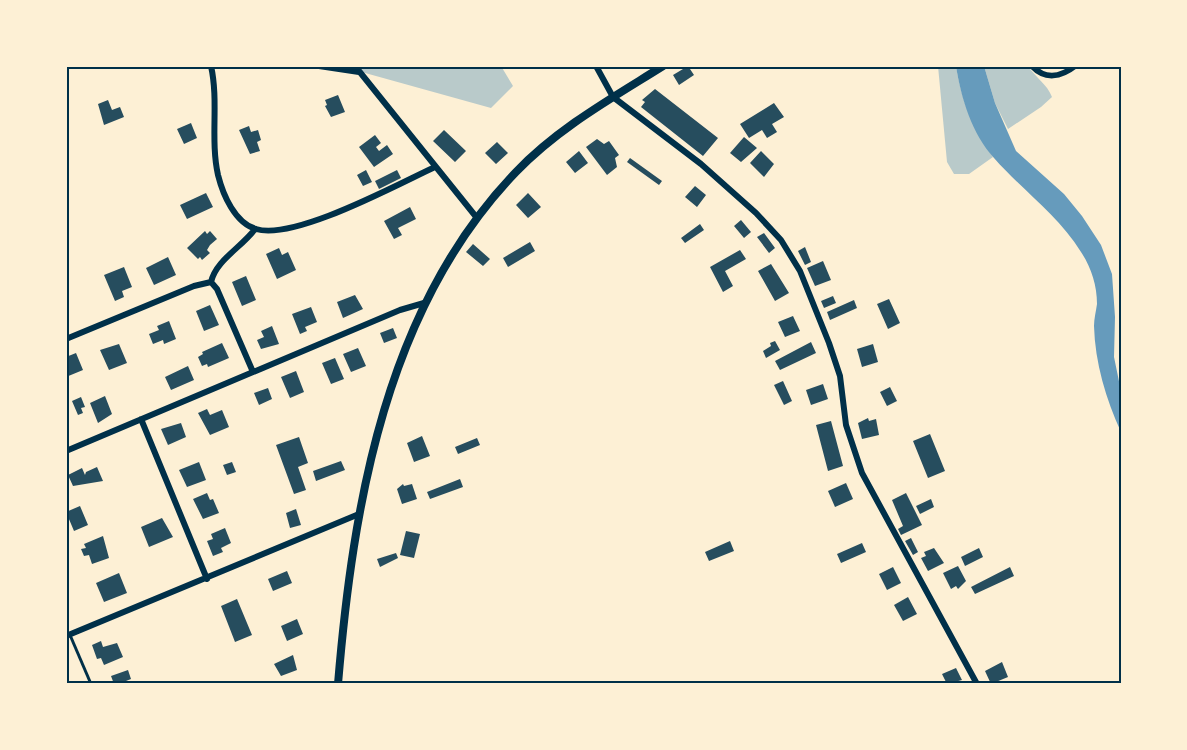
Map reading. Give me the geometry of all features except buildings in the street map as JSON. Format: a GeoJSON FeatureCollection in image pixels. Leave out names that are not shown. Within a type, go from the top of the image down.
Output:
{"type":"FeatureCollection","features":[{"type":"Feature","properties":{"kind":"street"},"geometry":{"type":"LineString","coordinates":[[211,66],[214,84],[213,135],[219,178],[235,213],[255,229],[284,229],[326,216],[435,166]]}},
{"type":"Feature","properties":{"kind":"street"},"geometry":{"type":"LineString","coordinates":[[319,66],[357,69],[477,218]]}},
{"type":"Feature","properties":{"kind":"street"},"geometry":{"type":"LineString","coordinates":[[596,66],[613,97],[701,164],[756,213],[781,240],[800,271],[829,343],[840,376],[846,425],[862,473],[977,684]]}},
{"type":"Feature","properties":{"kind":"street"},"geometry":{"type":"LineString","coordinates":[[338,684],[359,514],[386,409],[424,303],[448,260],[477,218],[518,171],[540,150],[613,97],[663,66]]}},
{"type":"Feature","properties":{"kind":"street"},"geometry":{"type":"LineString","coordinates":[[1032,66],[1041,74],[1048,76],[1065,73],[1075,66]]}},
{"type":"Feature","properties":{"kind":"street"},"geometry":{"type":"LineString","coordinates":[[211,282],[218,266],[245,242],[255,229]]}},
{"type":"Feature","properties":{"kind":"street"},"geometry":{"type":"LineString","coordinates":[[66,339],[194,286],[211,282]]}},
{"type":"Feature","properties":{"kind":"street"},"geometry":{"type":"LineString","coordinates":[[211,282],[218,289],[253,372]]}},
{"type":"Feature","properties":{"kind":"street"},"geometry":{"type":"LineString","coordinates":[[66,451],[400,310],[424,303]]}},
{"type":"Feature","properties":{"kind":"street"},"geometry":{"type":"LineString","coordinates":[[141,419],[207,579]]}},
{"type":"Feature","properties":{"kind":"street"},"geometry":{"type":"LineString","coordinates":[[68,635],[359,514]]}},
{"type":"Feature","properties":{"kind":"lane"},"geometry":{"type":"LineString","coordinates":[[68,635],[91,684]]}},
{"type":"Feature","properties":{"kind":"shaded area"},"geometry":{"type":"Polygon","coordinates":[[[340,66],[501,66],[513,86],[491,108],[340,66]]]}},
{"type":"Feature","properties":{"kind":"shaded area"},"geometry":{"type":"Polygon","coordinates":[[[938,66],[956,66],[969,114],[979,136],[993,157],[969,174],[954,174],[947,162],[938,66]]]}},
{"type":"Feature","properties":{"kind":"shaded area"},"geometry":{"type":"Polygon","coordinates":[[[984,66],[1028,66],[1052,97],[1008,129],[995,103],[984,66]]]}},
{"type":"Feature","properties":{"kind":"water"},"geometry":{"type":"Polygon","coordinates":[[[956,66],[984,66],[995,103],[1016,151],[1064,194],[1101,245],[1112,274],[1115,317],[1114,357],[1121,391],[1121,432],[1106,394],[1099,367],[1094,326],[1097,297],[1088,264],[1062,226],[1005,170],[979,138],[961,90],[956,66]]]}}]}
